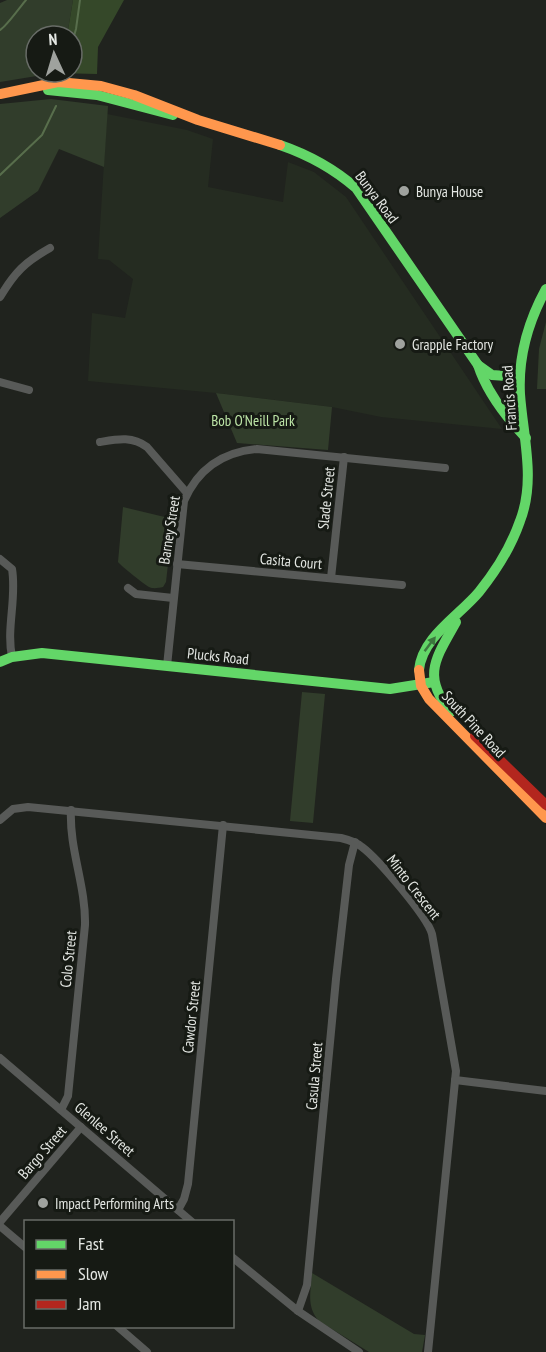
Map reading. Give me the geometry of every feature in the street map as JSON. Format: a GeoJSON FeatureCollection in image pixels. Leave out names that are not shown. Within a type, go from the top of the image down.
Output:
{"type":"FeatureCollection","features":[{"type":"Feature","properties":{"kind":"street","name":"Bunya Road"},"geometry":{"type":"LineString","coordinates":[[0,94],[36,84],[87,83],[156,102],[196,119],[297,150],[331,167],[356,188],[478,365],[481,378],[517,429],[526,438]]}},
{"type":"Feature","properties":{"kind":"street"},"geometry":{"type":"LineString","coordinates":[[0,297],[13,275],[33,258],[50,248]]}},
{"type":"Feature","properties":{"kind":"street","name":"Francis Road"},"geometry":{"type":"LineString","coordinates":[[526,438],[519,377],[521,355],[527,330],[546,289]]}},
{"type":"Feature","properties":{"kind":"street"},"geometry":{"type":"LineString","coordinates":[[478,365],[492,375],[519,377]]}},
{"type":"Feature","properties":{"kind":"street"},"geometry":{"type":"LineString","coordinates":[[0,382],[29,390]]}},
{"type":"Feature","properties":{"kind":"street","name":"South Pine Road"},"geometry":{"type":"LineString","coordinates":[[526,438],[528,471],[523,515],[503,557],[460,613],[438,634],[424,652],[418,668],[421,685],[430,700],[458,727],[491,765],[546,818]]}},
{"type":"Feature","properties":{"kind":"street"},"geometry":{"type":"LineString","coordinates":[[100,442],[121,439],[140,442],[188,493]]}},
{"type":"Feature","properties":{"kind":"street","name":"Barney Street"},"geometry":{"type":"LineString","coordinates":[[167,666],[184,501],[204,470],[229,454],[257,450],[445,468]]}},
{"type":"Feature","properties":{"kind":"street","name":"Slade Street"},"geometry":{"type":"LineString","coordinates":[[332,578],[344,458]]}},
{"type":"Feature","properties":{"kind":"street"},"geometry":{"type":"LineString","coordinates":[[0,560],[12,569],[14,579],[9,636],[12,657]]}},
{"type":"Feature","properties":{"kind":"street","name":"Casita Court"},"geometry":{"type":"LineString","coordinates":[[177,564],[402,585]]}},
{"type":"Feature","properties":{"kind":"street"},"geometry":{"type":"LineString","coordinates":[[128,588],[136,594],[173,598]]}},
{"type":"Feature","properties":{"kind":"street","name":"South Pine Road"},"geometry":{"type":"LineString","coordinates":[[460,613],[437,655],[434,682],[440,698],[447,708],[546,805]]}},
{"type":"Feature","properties":{"kind":"street","name":"Plucks Road"},"geometry":{"type":"LineString","coordinates":[[0,662],[12,657],[42,653],[390,688],[434,682]]}},
{"type":"Feature","properties":{"kind":"street","name":"Minto Crescent"},"geometry":{"type":"LineString","coordinates":[[0,820],[14,809],[22,807],[333,836],[355,843],[373,857],[423,915],[430,928],[455,1058],[455,1080],[428,1352]]}},
{"type":"Feature","properties":{"kind":"street","name":"Colo Street"},"geometry":{"type":"LineString","coordinates":[[61,1110],[68,1096],[85,925],[84,904],[71,828],[71,810]]}},
{"type":"Feature","properties":{"kind":"street","name":"Cawdor Street"},"geometry":{"type":"LineString","coordinates":[[178,1210],[188,1184],[224,825]]}},
{"type":"Feature","properties":{"kind":"street","name":"Casula Street"},"geometry":{"type":"LineString","coordinates":[[298,1311],[307,1285],[336,979],[349,865],[355,843]]}},
{"type":"Feature","properties":{"kind":"street","name":"Glenlee Street"},"geometry":{"type":"LineString","coordinates":[[0,1058],[191,1220]]}},
{"type":"Feature","properties":{"kind":"street"},"geometry":{"type":"LineString","coordinates":[[455,1080],[546,1091]]}},
{"type":"Feature","properties":{"kind":"street","name":"Bargo Street"},"geometry":{"type":"LineString","coordinates":[[0,1224],[81,1127]]}},
{"type":"Feature","properties":{"kind":"street"},"geometry":{"type":"LineString","coordinates":[[0,1224],[24,1246]]}},
{"type":"Feature","properties":{"kind":"street"},"geometry":{"type":"LineString","coordinates":[[234,1259],[298,1311],[359,1352]]}},
{"type":"Feature","properties":{"kind":"street"},"geometry":{"type":"LineString","coordinates":[[119,1328],[147,1352]]}},
{"type":"Feature","properties":{"kind":"shaded area"},"geometry":{"type":"Polygon","coordinates":[[[107,114],[187,130],[213,139],[208,187],[283,202],[288,162],[314,172],[346,197],[502,429],[381,417],[332,407],[216,393],[88,381],[92,313],[125,318],[133,279],[109,260],[98,259],[107,114]]]}},
{"type":"Feature","properties":{"kind":"green space"},"geometry":{"type":"Polygon","coordinates":[[[7,0],[73,0],[69,24],[24,24],[24,78],[0,82],[0,3],[7,0]]]}},
{"type":"Feature","properties":{"kind":"green space"},"geometry":{"type":"Polygon","coordinates":[[[73,0],[124,0],[98,47],[97,74],[84,74],[84,24],[69,24],[73,0]]]}},
{"type":"Feature","properties":{"kind":"green space"},"geometry":{"type":"Polygon","coordinates":[[[51,99],[108,106],[104,167],[59,149],[38,191],[0,218],[0,104],[51,99]]]}},
{"type":"Feature","properties":{"kind":"green space"},"geometry":{"type":"Polygon","coordinates":[[[546,322],[546,389],[537,389],[539,349],[546,322]]]}},
{"type":"Feature","properties":{"kind":"green space","name":"Bob O'Neill Park"},"geometry":{"type":"Polygon","coordinates":[[[216,393],[332,407],[328,450],[237,443],[216,393]]]}},
{"type":"Feature","properties":{"kind":"green space"},"geometry":{"type":"Polygon","coordinates":[[[123,507],[173,519],[166,582],[163,587],[149,587],[118,562],[123,507]]]}},
{"type":"Feature","properties":{"kind":"green space"},"geometry":{"type":"Polygon","coordinates":[[[302,692],[325,694],[313,823],[290,821],[302,692]]]}},
{"type":"Feature","properties":{"kind":"green space"},"geometry":{"type":"Polygon","coordinates":[[[312,1273],[414,1334],[425,1335],[422,1352],[369,1352],[319,1321],[311,1304],[312,1273]]]}},
{"type":"Feature","properties":{"kind":"waterway"},"geometry":{"type":"LineString","coordinates":[[0,30],[26,0]]}},
{"type":"Feature","properties":{"kind":"waterway"},"geometry":{"type":"LineString","coordinates":[[77,24],[80,0]]}},
{"type":"Feature","properties":{"kind":"waterway"},"geometry":{"type":"LineString","coordinates":[[0,175],[42,135],[56,106]]}},
{"type":"Feature","properties":{"kind":"traffic: fast"},"geometry":{"type":"LineString","coordinates":[[48,90],[97,95],[173,115]]}},
{"type":"Feature","properties":{"kind":"traffic: fast"},"geometry":{"type":"LineString","coordinates":[[280,145],[320,163],[356,188],[478,365],[492,375],[519,377]]}},
{"type":"Feature","properties":{"kind":"traffic: fast"},"geometry":{"type":"LineString","coordinates":[[419,670],[422,658],[434,637],[471,601],[491,576],[508,549],[520,521],[525,506],[528,474],[520,394],[521,366],[529,327],[546,289]]}},
{"type":"Feature","properties":{"kind":"traffic: fast"},"geometry":{"type":"LineString","coordinates":[[478,365],[486,385],[498,404],[526,438]]}},
{"type":"Feature","properties":{"kind":"traffic: fast"},"geometry":{"type":"LineString","coordinates":[[451,712],[436,688],[434,677],[438,657],[456,622]]}},
{"type":"Feature","properties":{"kind":"traffic: fast"},"geometry":{"type":"LineString","coordinates":[[0,662],[12,657],[42,653],[390,689],[434,682]]}},
{"type":"Feature","properties":{"kind":"traffic: slow"},"geometry":{"type":"LineString","coordinates":[[0,94],[58,82],[101,86],[134,95],[198,120],[280,145]]}},
{"type":"Feature","properties":{"kind":"traffic: slow"},"geometry":{"type":"LineString","coordinates":[[419,670],[421,686],[429,699],[546,818]]}},
{"type":"Feature","properties":{"kind":"traffic: jam"},"geometry":{"type":"LineString","coordinates":[[475,736],[546,805]]}},
{"type":"Feature","properties":{"kind":"place","name":"Bunya House"},"geometry":{"type":"Point","coordinates":[404,191]}},
{"type":"Feature","properties":{"kind":"place","name":"Grapple Factory"},"geometry":{"type":"Point","coordinates":[400,344]}},
{"type":"Feature","properties":{"kind":"place","name":"Impact Performing Arts"},"geometry":{"type":"Point","coordinates":[43,1203]}}]}
